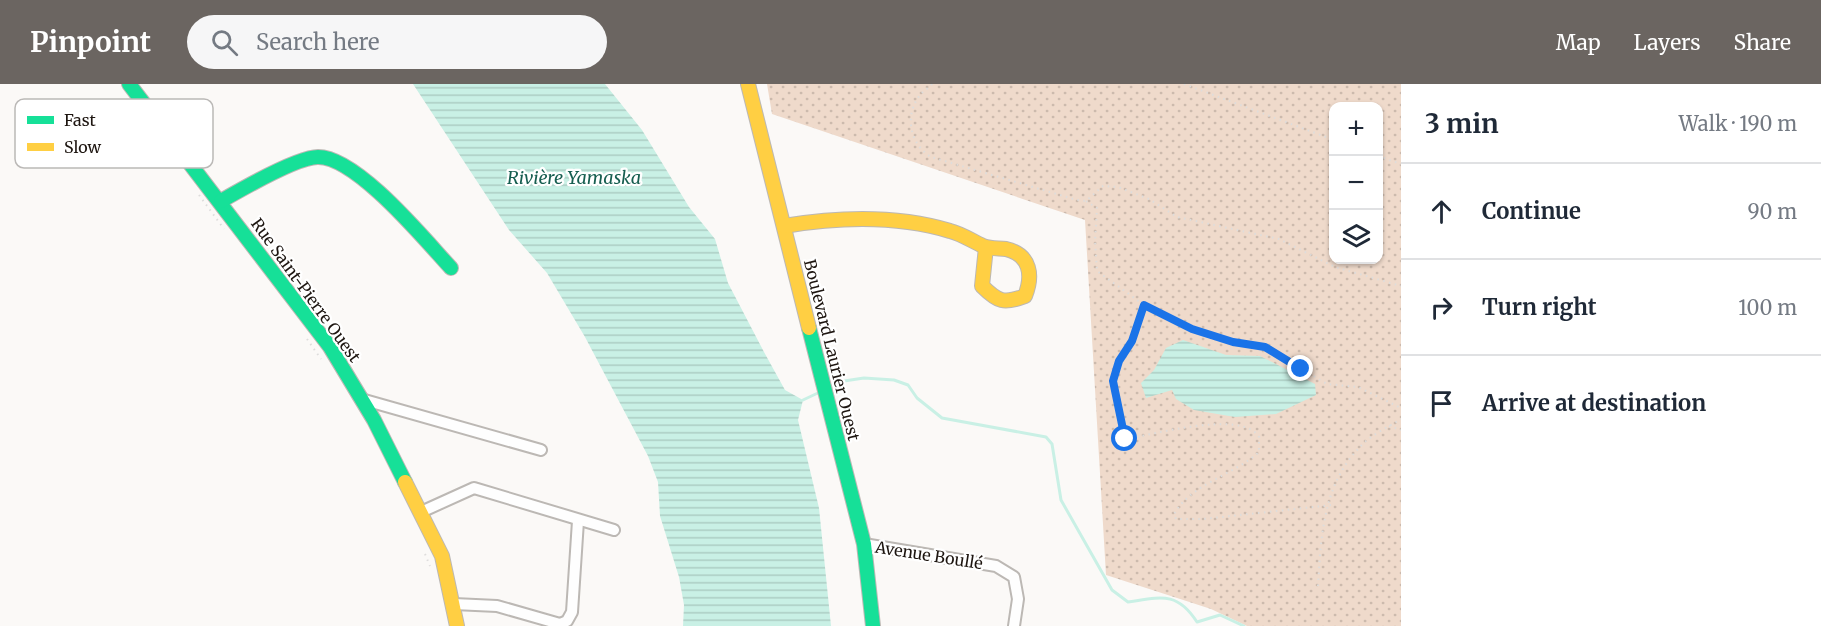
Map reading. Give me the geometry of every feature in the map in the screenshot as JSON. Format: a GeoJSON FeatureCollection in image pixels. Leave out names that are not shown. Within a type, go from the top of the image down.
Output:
{"type":"FeatureCollection","features":[{"type":"Feature","properties":{"kind":"street","name":"Rue Saint-Pierre Ouest"},"geometry":{"type":"LineString","coordinates":[[129,84],[141,99]]}},
{"type":"Feature","properties":{"kind":"street","name":"Boulevard Laurier Ouest"},"geometry":{"type":"LineString","coordinates":[[748,84],[864,544],[873,626]]}},
{"type":"Feature","properties":{"kind":"street"},"geometry":{"type":"LineString","coordinates":[[221,201],[301,162],[318,157],[336,163],[376,189],[450,268]]}},
{"type":"Feature","properties":{"kind":"street","name":"Rue Saint-Pierre Ouest"},"geometry":{"type":"LineString","coordinates":[[195,168],[330,347],[361,399],[442,556],[454,603],[457,626]]}},
{"type":"Feature","properties":{"kind":"street"},"geometry":{"type":"LineString","coordinates":[[784,226],[810,220],[895,222],[945,229],[971,237],[986,247],[1008,250],[1025,258],[1032,271],[1031,284],[1024,296],[1009,302],[993,297],[982,286],[982,266],[986,247]]}},
{"type":"Feature","properties":{"kind":"street"},"geometry":{"type":"LineString","coordinates":[[361,399],[541,450]]}},
{"type":"Feature","properties":{"kind":"street"},"geometry":{"type":"LineString","coordinates":[[421,512],[474,488],[614,530]]}},
{"type":"Feature","properties":{"kind":"street"},"geometry":{"type":"LineString","coordinates":[[454,603],[497,606],[560,624],[567,621],[572,612],[575,594],[574,563],[578,521]]}},
{"type":"Feature","properties":{"kind":"street","name":"Avenue Boullé"},"geometry":{"type":"LineString","coordinates":[[864,544],[996,566],[1014,577],[1018,599],[1014,626]]}},
{"type":"Feature","properties":{"kind":"path"},"geometry":{"type":"LineString","coordinates":[[932,84],[916,101],[910,131],[926,154],[1048,192],[1086,201],[1097,208],[1095,241],[1097,271],[1144,305],[1192,329],[1233,342],[1265,347],[1327,384],[1358,387],[1401,408]]}},
{"type":"Feature","properties":{"kind":"path"},"geometry":{"type":"LineString","coordinates":[[1184,84],[1329,138]]}},
{"type":"Feature","properties":{"kind":"path"},"geometry":{"type":"LineString","coordinates":[[1383,158],[1401,164]]}},
{"type":"Feature","properties":{"kind":"path"},"geometry":{"type":"LineString","coordinates":[[1086,201],[1096,190],[1110,185],[1149,199],[1177,217],[1279,239],[1335,267],[1401,286]]}},
{"type":"Feature","properties":{"kind":"path"},"geometry":{"type":"LineString","coordinates":[[194,188],[229,235]]}},
{"type":"Feature","properties":{"kind":"path"},"geometry":{"type":"LineString","coordinates":[[1144,305],[1132,341],[1119,361],[1113,381],[1125,439],[1229,424],[1249,427],[1259,437],[1259,452],[1191,495],[1177,509],[1174,514],[1176,519],[1203,519],[1332,505]]}},
{"type":"Feature","properties":{"kind":"path"},"geometry":{"type":"LineString","coordinates":[[306,338],[326,367]]}},
{"type":"Feature","properties":{"kind":"path"},"geometry":{"type":"LineString","coordinates":[[1318,586],[1323,529],[1333,486],[1358,448],[1401,419]]}},
{"type":"Feature","properties":{"kind":"path"},"geometry":{"type":"LineString","coordinates":[[1389,426],[1401,430]]}},
{"type":"Feature","properties":{"kind":"path"},"geometry":{"type":"LineString","coordinates":[[422,545],[433,574]]}},
{"type":"Feature","properties":{"kind":"shaded area"},"geometry":{"type":"Polygon","coordinates":[[[767,84],[1401,84],[1401,626],[1247,626],[1211,609],[1106,575],[1085,220],[772,114],[767,84]]]}},
{"type":"Feature","properties":{"kind":"water","name":"Rivière Yamaska"},"geometry":{"type":"Polygon","coordinates":[[[413,84],[605,84],[642,130],[689,207],[715,239],[728,283],[785,390],[803,400],[798,420],[819,508],[831,626],[683,626],[684,605],[679,577],[660,516],[658,482],[648,456],[585,337],[547,273],[509,230],[413,84]]]}},
{"type":"Feature","properties":{"kind":"water"},"geometry":{"type":"Polygon","coordinates":[[[1183,340],[1226,355],[1260,356],[1315,384],[1316,395],[1276,414],[1235,417],[1194,410],[1176,399],[1172,390],[1146,398],[1141,383],[1154,370],[1166,348],[1183,340]]]}},
{"type":"Feature","properties":{"kind":"waterway"},"geometry":{"type":"LineString","coordinates":[[831,386],[864,378],[894,380],[908,385],[917,398],[942,418],[1046,437],[1052,444],[1061,500],[1112,590],[1128,602],[1159,598],[1175,601],[1190,612],[1197,622],[1220,615],[1244,626]]}},
{"type":"Feature","properties":{"kind":"waterway"},"geometry":{"type":"LineString","coordinates":[[803,400],[820,392]]}},
{"type":"Feature","properties":{"kind":"traffic: fast"},"geometry":{"type":"LineString","coordinates":[[129,84],[140,99]]}},
{"type":"Feature","properties":{"kind":"traffic: fast"},"geometry":{"type":"LineString","coordinates":[[221,201],[297,162],[318,157],[334,161],[352,170],[389,202],[451,268]]}},
{"type":"Feature","properties":{"kind":"traffic: fast"},"geometry":{"type":"LineString","coordinates":[[193,168],[330,347],[374,420],[405,482]]}},
{"type":"Feature","properties":{"kind":"traffic: fast"},"geometry":{"type":"LineString","coordinates":[[809,328],[864,544],[873,626]]}},
{"type":"Feature","properties":{"kind":"traffic: slow"},"geometry":{"type":"LineString","coordinates":[[748,84],[809,328]]}},
{"type":"Feature","properties":{"kind":"traffic: slow"},"geometry":{"type":"LineString","coordinates":[[784,226],[867,219],[909,222],[950,231],[983,246],[1006,249],[1021,256],[1028,267],[1029,274],[1025,296],[1006,301],[997,298],[982,286],[986,247]]}},
{"type":"Feature","properties":{"kind":"traffic: slow"},"geometry":{"type":"LineString","coordinates":[[405,482],[442,556],[457,626]]}},
{"type":"Feature","properties":{"kind":"route"},"geometry":{"type":"LineString","coordinates":[[1125,439],[1113,381],[1119,361],[1132,341],[1144,305],[1192,329],[1233,342],[1265,347],[1301,369]]}}]}
